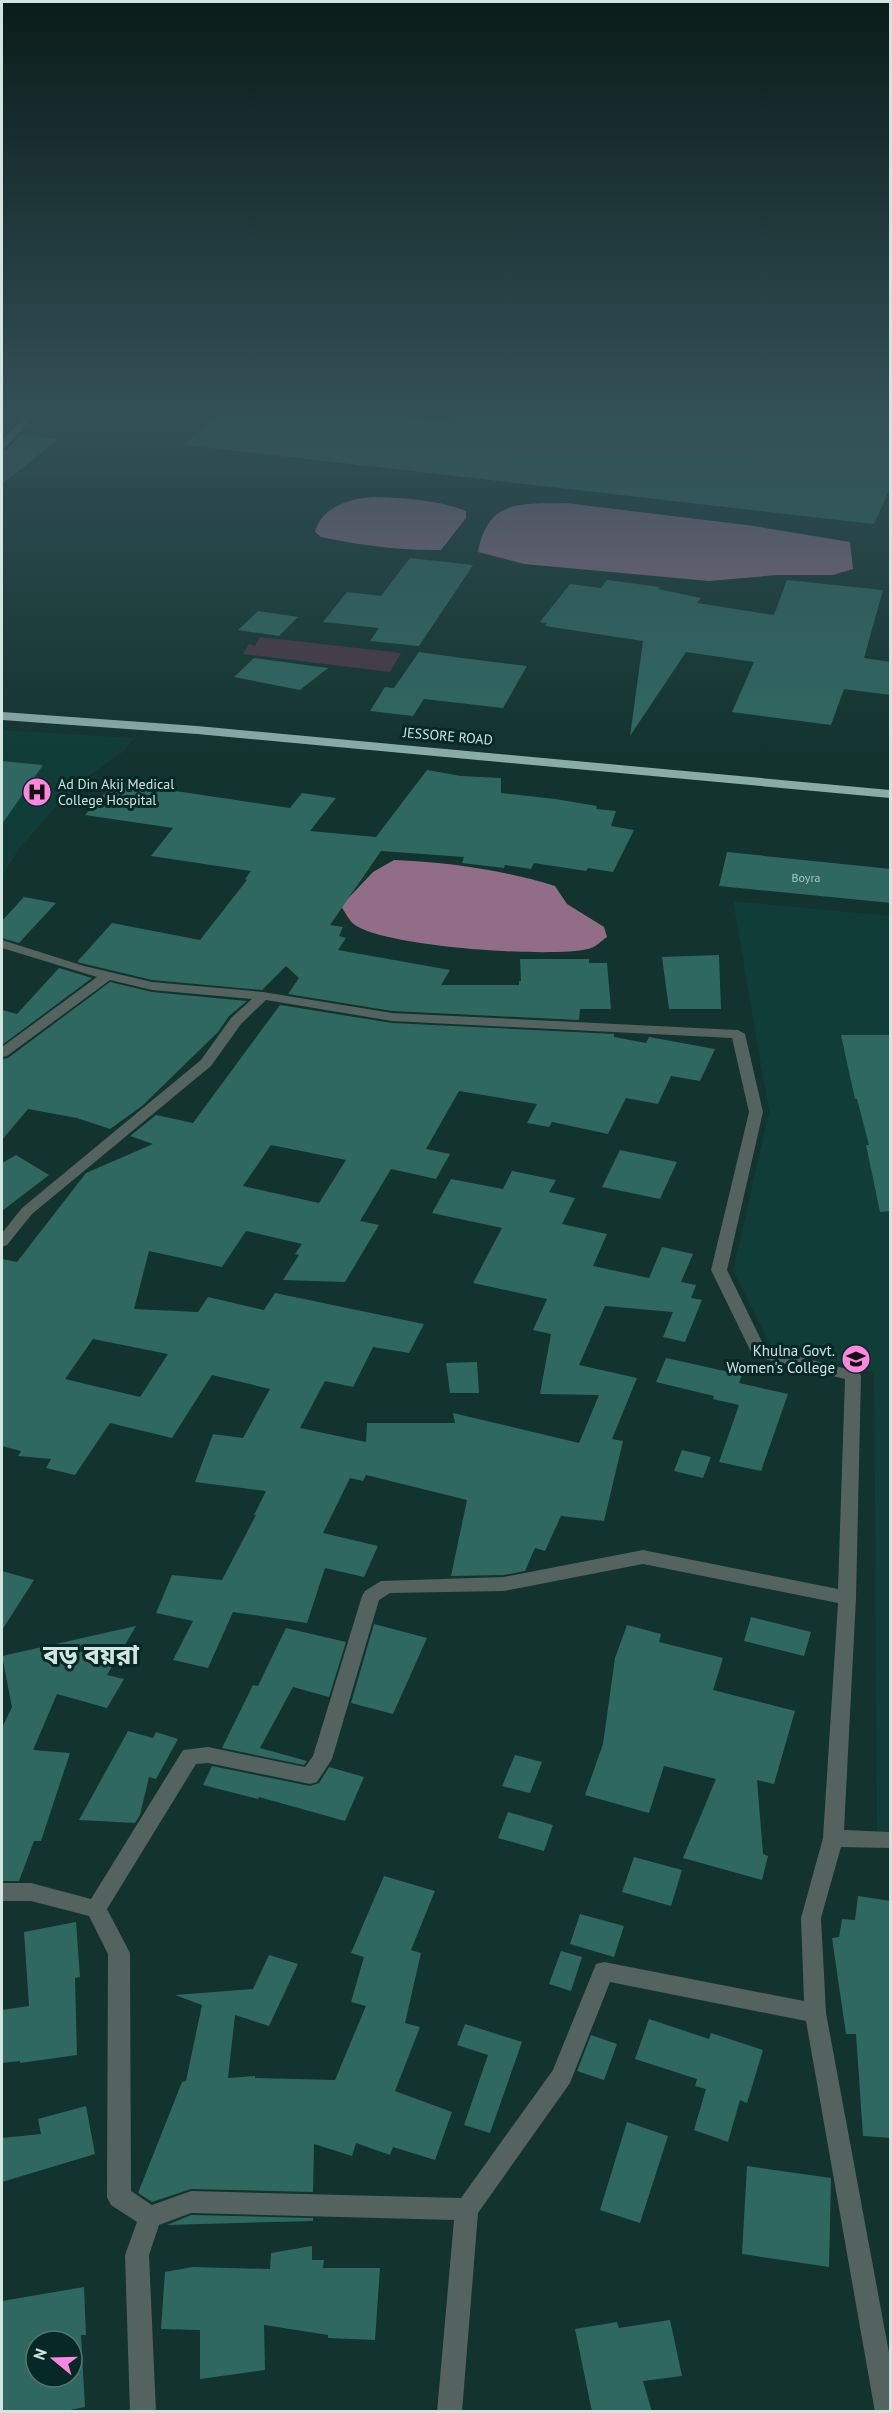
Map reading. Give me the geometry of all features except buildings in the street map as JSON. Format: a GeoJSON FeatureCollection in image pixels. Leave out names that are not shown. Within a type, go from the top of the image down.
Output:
{"type":"FeatureCollection","features":[{"type":"Feature","properties":{"kind":"highway","name":"JESSORE ROAD"},"geometry":{"type":"LineString","coordinates":[[2,716],[197,730],[891,794]]}},
{"type":"Feature","properties":{"kind":"street"},"geometry":{"type":"LineString","coordinates":[[2,944],[152,986],[263,996],[392,1017],[738,1034],[756,1112],[719,1270],[759,1352],[853,1376],[847,1598],[833,1838],[811,1918],[815,2013],[888,2412]]}},
{"type":"Feature","properties":{"kind":"street"},"geometry":{"type":"LineString","coordinates":[[2,1053],[108,975]]}},
{"type":"Feature","properties":{"kind":"street"},"geometry":{"type":"LineString","coordinates":[[2,1242],[27,1211],[206,1063],[236,1021],[263,996]]}},
{"type":"Feature","properties":{"kind":"street"},"geometry":{"type":"LineString","coordinates":[[96,1909],[190,1756],[208,1755],[310,1776],[322,1759],[371,1596],[387,1586],[504,1584],[642,1557],[847,1598]]}},
{"type":"Feature","properties":{"kind":"street"},"geometry":{"type":"LineString","coordinates":[[833,1838],[891,1840]]}},
{"type":"Feature","properties":{"kind":"street"},"geometry":{"type":"LineString","coordinates":[[2,1892],[31,1892],[96,1909],[119,1953],[120,2197],[150,2217]]}},
{"type":"Feature","properties":{"kind":"street"},"geometry":{"type":"LineString","coordinates":[[449,2412],[467,2209],[562,2076],[604,1971],[815,2013]]}},
{"type":"Feature","properties":{"kind":"street"},"geometry":{"type":"LineString","coordinates":[[150,2217],[191,2202],[467,2209]]}},
{"type":"Feature","properties":{"kind":"street"},"geometry":{"type":"LineString","coordinates":[[143,2412],[137,2255],[150,2217]]}},
{"type":"Feature","properties":{"kind":"shaded area"},"geometry":{"type":"Polygon","coordinates":[[[316,528],[458,528],[441,550],[411,550],[366,545],[321,537],[315,532],[316,528]]]}},
{"type":"Feature","properties":{"kind":"shaded area"},"geometry":{"type":"Polygon","coordinates":[[[486,528],[763,528],[850,542],[853,569],[833,575],[777,575],[709,581],[524,564],[478,552],[486,528]]]}},
{"type":"Feature","properties":{"kind":"shaded area"},"geometry":{"type":"Polygon","coordinates":[[[260,637],[401,653],[390,672],[243,654],[249,644],[255,646],[260,637]]]}},
{"type":"Feature","properties":{"kind":"shaded area","name":"Ad Din Akij Medical College Hospital"},"geometry":{"type":"Polygon","coordinates":[[[2,730],[134,738],[124,751],[87,777],[56,807],[21,846],[2,876],[2,730]]]}},
{"type":"Feature","properties":{"kind":"shaded area"},"geometry":{"type":"Polygon","coordinates":[[[394,860],[475,868],[516,875],[555,886],[567,904],[604,927],[607,937],[588,949],[540,952],[432,945],[372,933],[355,925],[341,906],[373,872],[394,860]]]}},
{"type":"Feature","properties":{"kind":"shaded area","name":"Khulna Govt. Women's College"},"geometry":{"type":"Polygon","coordinates":[[[733,901],[890,916],[890,1840],[877,1840],[874,1373],[770,1345],[733,1271],[769,1112],[733,901]]]}},
{"type":"Feature","properties":{"kind":"place","name":"Ad Din Akij Medical College Hospital"},"geometry":{"type":"Point","coordinates":[37,792]}},
{"type":"Feature","properties":{"kind":"place","name":"Khulna Govt. Women's College"},"geometry":{"type":"Point","coordinates":[856,1359]}},
{"type":"Feature","properties":{"kind":"district","name":"বড় বয়রা"},"geometry":{"type":"Point","coordinates":[91,1654]}}]}
